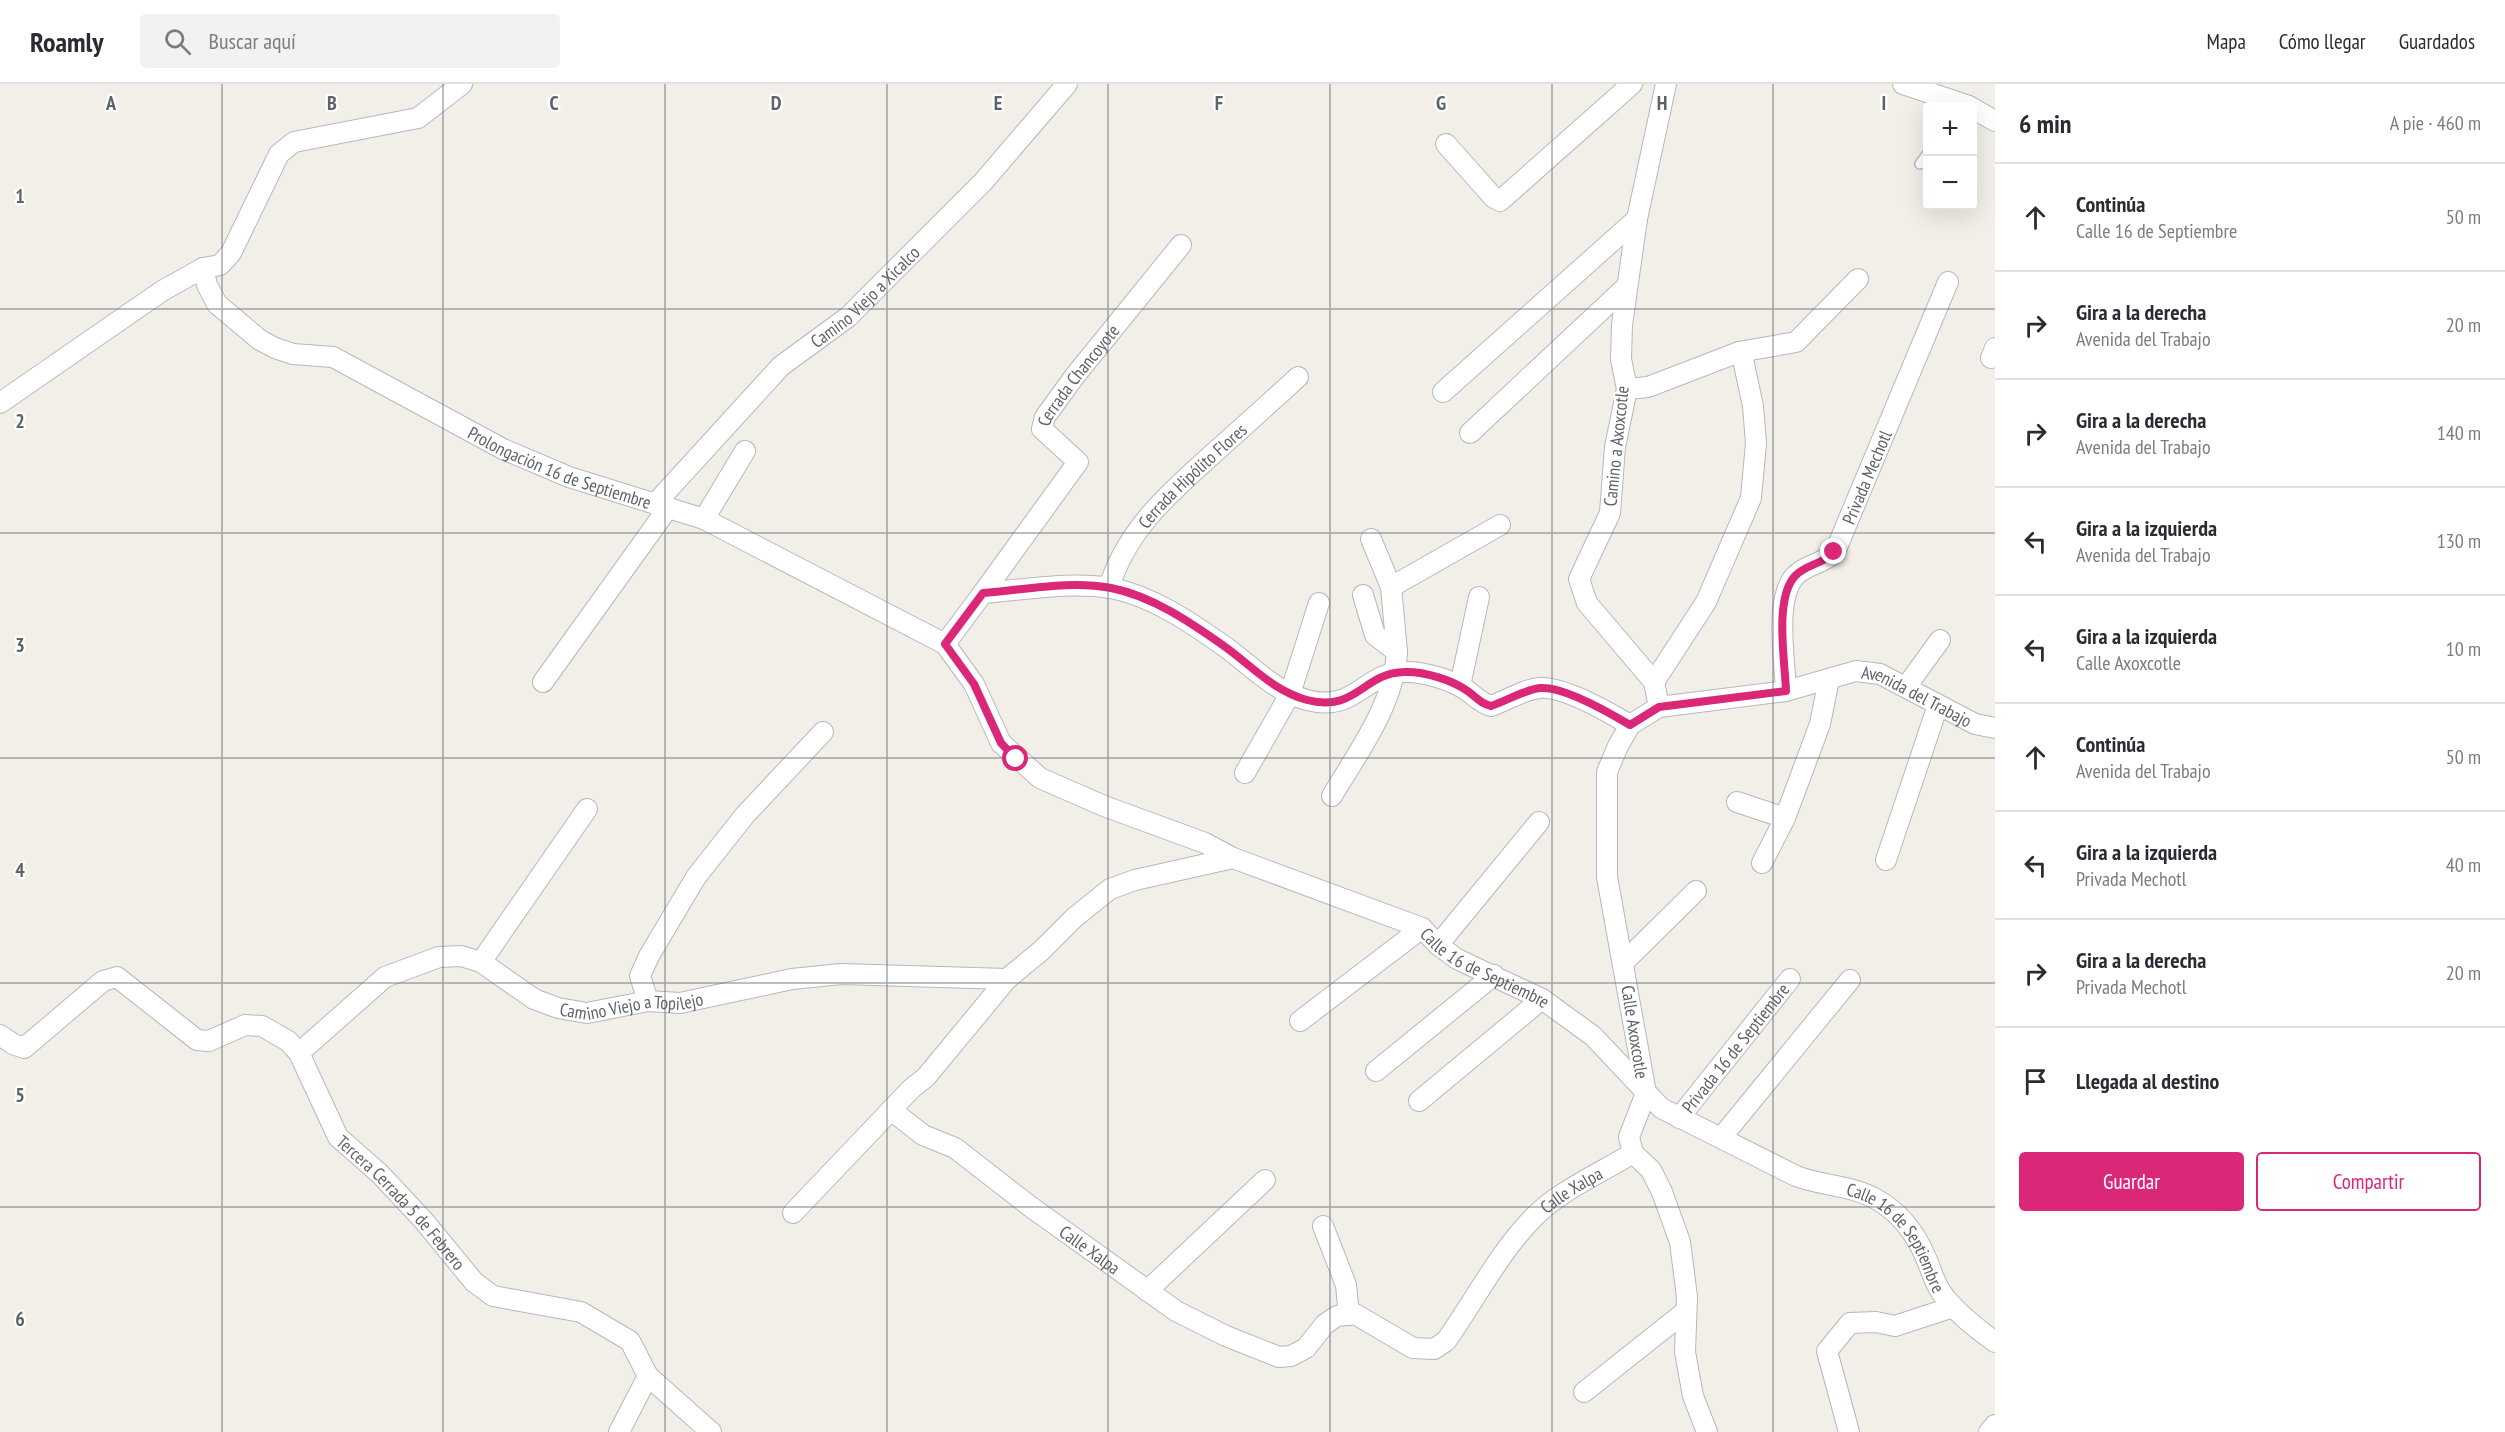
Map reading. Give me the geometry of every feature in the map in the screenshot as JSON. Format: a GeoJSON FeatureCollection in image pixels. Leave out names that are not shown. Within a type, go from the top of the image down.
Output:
{"type":"FeatureCollection","features":[{"type":"Feature","properties":{"kind":"street"},"geometry":{"type":"LineString","coordinates":[[0,403],[162,291],[203,268],[220,265],[231,253],[279,154],[294,142],[418,118],[462,84]]}},
{"type":"Feature","properties":{"kind":"street","name":"Camino Viejo a Xicalco"},"geometry":{"type":"LineString","coordinates":[[543,682],[661,506],[781,366],[848,317],[983,183],[1067,84]]}},
{"type":"Feature","properties":{"kind":"street"},"geometry":{"type":"LineString","coordinates":[[1446,144],[1494,198],[1500,201],[1632,84]]}},
{"type":"Feature","properties":{"kind":"street","name":"Camino a Axoxcotle"},"geometry":{"type":"LineString","coordinates":[[1659,707],[1654,682],[1587,603],[1579,579],[1610,513],[1615,447],[1627,389],[1620,359],[1627,286],[1637,219],[1666,84]]}},
{"type":"Feature","properties":{"kind":"street"},"geometry":{"type":"LineString","coordinates":[[1903,84],[1954,102]]}},
{"type":"Feature","properties":{"kind":"street"},"geometry":{"type":"LineString","coordinates":[[1977,112],[1995,121]]}},
{"type":"Feature","properties":{"kind":"street"},"geometry":{"type":"LineString","coordinates":[[1443,392],[1637,219]]}},
{"type":"Feature","properties":{"kind":"street","name":"Cerrada Chancoyote"},"geometry":{"type":"LineString","coordinates":[[983,593],[1078,462],[1042,429],[1045,417],[1074,377],[1181,245]]}},
{"type":"Feature","properties":{"kind":"street","name":"Prolongación 16 de Septiembre"},"geometry":{"type":"LineString","coordinates":[[203,268],[207,285],[217,304],[260,340],[275,348],[293,354],[333,357],[503,449],[568,477],[704,519],[945,644]]}},
{"type":"Feature","properties":{"kind":"street"},"geometry":{"type":"LineString","coordinates":[[1627,389],[1648,387],[1739,352],[1796,342],[1858,279]]}},
{"type":"Feature","properties":{"kind":"street","name":"Privada Mechotl"},"geometry":{"type":"LineString","coordinates":[[1786,691],[1783,620],[1786,588],[1804,569],[1829,559],[1834,552],[1947,282]]}},
{"type":"Feature","properties":{"kind":"street"},"geometry":{"type":"LineString","coordinates":[[1470,433],[1627,286]]}},
{"type":"Feature","properties":{"kind":"street"},"geometry":{"type":"LineString","coordinates":[[1654,682],[1706,602],[1751,498],[1756,443],[1753,406],[1742,355],[1739,352]]}},
{"type":"Feature","properties":{"kind":"street","name":"Cerrada Hipólito Flores"},"geometry":{"type":"LineString","coordinates":[[1109,588],[1115,568],[1134,535],[1158,503],[1298,377]]}},
{"type":"Feature","properties":{"kind":"street"},"geometry":{"type":"LineString","coordinates":[[704,519],[745,451]]}},
{"type":"Feature","properties":{"kind":"street"},"geometry":{"type":"LineString","coordinates":[[1391,586],[1500,525]]}},
{"type":"Feature","properties":{"kind":"street"},"geometry":{"type":"LineString","coordinates":[[1332,796],[1379,716],[1396,673],[1391,586],[1371,539]]}},
{"type":"Feature","properties":{"kind":"street"},"geometry":{"type":"LineString","coordinates":[[945,644],[983,593],[1083,586],[1109,588],[1160,606],[1196,627],[1271,685],[1290,694],[1324,703],[1337,703],[1396,673],[1416,673],[1460,686],[1491,706],[1538,688],[1549,688],[1607,711],[1630,725],[1659,707]]}},
{"type":"Feature","properties":{"kind":"street"},"geometry":{"type":"LineString","coordinates":[[1363,595],[1375,635],[1396,652]]}},
{"type":"Feature","properties":{"kind":"street"},"geometry":{"type":"LineString","coordinates":[[1460,686],[1479,597]]}},
{"type":"Feature","properties":{"kind":"street"},"geometry":{"type":"LineString","coordinates":[[1245,773],[1290,694],[1319,603]]}},
{"type":"Feature","properties":{"kind":"street"},"geometry":{"type":"LineString","coordinates":[[1906,687],[1940,640]]}},
{"type":"Feature","properties":{"kind":"street","name":"Calle 16 de Septiembre"},"geometry":{"type":"LineString","coordinates":[[945,644],[974,684],[1001,743],[1040,778],[1104,806],[1205,843],[1233,858],[1422,928],[1438,945],[1457,959],[1542,999],[1593,1036],[1661,1108],[1796,1176],[1862,1192],[1887,1206],[1910,1230],[1925,1255],[1940,1289],[1953,1307],[1995,1342]]}},
{"type":"Feature","properties":{"kind":"street","name":"Avenida del Trabajo"},"geometry":{"type":"LineString","coordinates":[[1659,707],[1786,691],[1856,671],[1880,674],[1975,724],[1995,728]]}},
{"type":"Feature","properties":{"kind":"street"},"geometry":{"type":"LineString","coordinates":[[1762,862],[1785,818],[1820,724],[1829,679]]}},
{"type":"Feature","properties":{"kind":"street"},"geometry":{"type":"LineString","coordinates":[[1886,860],[1938,705]]}},
{"type":"Feature","properties":{"kind":"street","name":"Calle Axoxcotle"},"geometry":{"type":"LineString","coordinates":[[1630,725],[1607,772],[1605,819],[1607,877],[1646,1093],[1629,1137],[1633,1154]]}},
{"type":"Feature","properties":{"kind":"street"},"geometry":{"type":"LineString","coordinates":[[648,1001],[640,976],[649,956],[696,877],[745,815],[824,732]]}},
{"type":"Feature","properties":{"kind":"street"},"geometry":{"type":"LineString","coordinates":[[1737,802],[1785,818]]}},
{"type":"Feature","properties":{"kind":"street"},"geometry":{"type":"LineString","coordinates":[[482,962],[587,809]]}},
{"type":"Feature","properties":{"kind":"street"},"geometry":{"type":"LineString","coordinates":[[1438,945],[1539,822]]}},
{"type":"Feature","properties":{"kind":"street"},"geometry":{"type":"LineString","coordinates":[[793,1213],[891,1110],[926,1077],[1007,979],[1042,950],[1074,918],[1110,889],[1135,880],[1233,858]]}},
{"type":"Feature","properties":{"kind":"street"},"geometry":{"type":"LineString","coordinates":[[1624,962],[1696,891]]}},
{"type":"Feature","properties":{"kind":"street"},"geometry":{"type":"LineString","coordinates":[[1300,1021],[1422,928]]}},
{"type":"Feature","properties":{"kind":"street","name":"Camino Viejo a Topilejo"},"geometry":{"type":"LineString","coordinates":[[299,1053],[385,977],[439,957],[461,956],[482,962],[534,999],[558,1008],[587,1014],[648,1001],[680,1003],[792,979],[841,974],[1007,979]]}},
{"type":"Feature","properties":{"kind":"street"},"geometry":{"type":"LineString","coordinates":[[1376,1071],[1494,975]]}},
{"type":"Feature","properties":{"kind":"street","name":"Tercera Cerrada 5 de Febrero"},"geometry":{"type":"LineString","coordinates":[[0,1035],[24,1048],[103,981],[117,977],[197,1040],[209,1041],[245,1025],[262,1026],[274,1032],[299,1053],[338,1137],[380,1174],[424,1221],[474,1282],[493,1296],[581,1312],[630,1341],[648,1376],[711,1432]]}},
{"type":"Feature","properties":{"kind":"street","name":"Privada 16 de Septiembre"},"geometry":{"type":"LineString","coordinates":[[1679,1118],[1790,979]]}},
{"type":"Feature","properties":{"kind":"street"},"geometry":{"type":"LineString","coordinates":[[1722,1138],[1850,980]]}},
{"type":"Feature","properties":{"kind":"street"},"geometry":{"type":"LineString","coordinates":[[1419,1101],[1542,999]]}},
{"type":"Feature","properties":{"kind":"street","name":"Calle Xalpa"},"geometry":{"type":"LineString","coordinates":[[891,1110],[923,1135],[955,1148],[1031,1207],[1176,1311],[1279,1357],[1291,1356],[1306,1348],[1325,1324],[1337,1316],[1355,1314],[1413,1348],[1434,1349],[1446,1341],[1497,1261],[1534,1216],[1572,1189],[1633,1154]]}},
{"type":"Feature","properties":{"kind":"street"},"geometry":{"type":"LineString","coordinates":[[1633,1154],[1651,1170],[1662,1191],[1680,1242],[1686,1311],[1685,1352],[1693,1396],[1707,1432]]}},
{"type":"Feature","properties":{"kind":"street"},"geometry":{"type":"LineString","coordinates":[[1148,1291],[1265,1180]]}},
{"type":"Feature","properties":{"kind":"street"},"geometry":{"type":"LineString","coordinates":[[1323,1226],[1346,1285],[1348,1315]]}},
{"type":"Feature","properties":{"kind":"street"},"geometry":{"type":"LineString","coordinates":[[1849,1432],[1827,1351],[1850,1323],[1876,1322],[1895,1326],[1953,1307]]}},
{"type":"Feature","properties":{"kind":"street"},"geometry":{"type":"LineString","coordinates":[[1584,1392],[1686,1311]]}},
{"type":"Feature","properties":{"kind":"street"},"geometry":{"type":"LineString","coordinates":[[619,1432],[648,1376]]}},
{"type":"Feature","properties":{"kind":"street"},"geometry":{"type":"LineString","coordinates":[[1989,1432],[1995,1425]]}},
{"type":"Feature","properties":{"kind":"lane"},"geometry":{"type":"LineString","coordinates":[[1920,164],[1926,156]]}},
{"type":"Feature","properties":{"kind":"route"},"geometry":{"type":"LineString","coordinates":[[1016,759],[1001,743],[974,684],[945,644],[983,593],[1083,586],[1109,588],[1131,594],[1160,606],[1196,627],[1227,648],[1271,685],[1290,694],[1324,703],[1337,703],[1381,678],[1406,672],[1460,686],[1484,704],[1491,706],[1538,688],[1549,688],[1607,711],[1630,725],[1659,707],[1786,691],[1783,620],[1786,588],[1804,569],[1829,559],[1834,552]]}}]}
